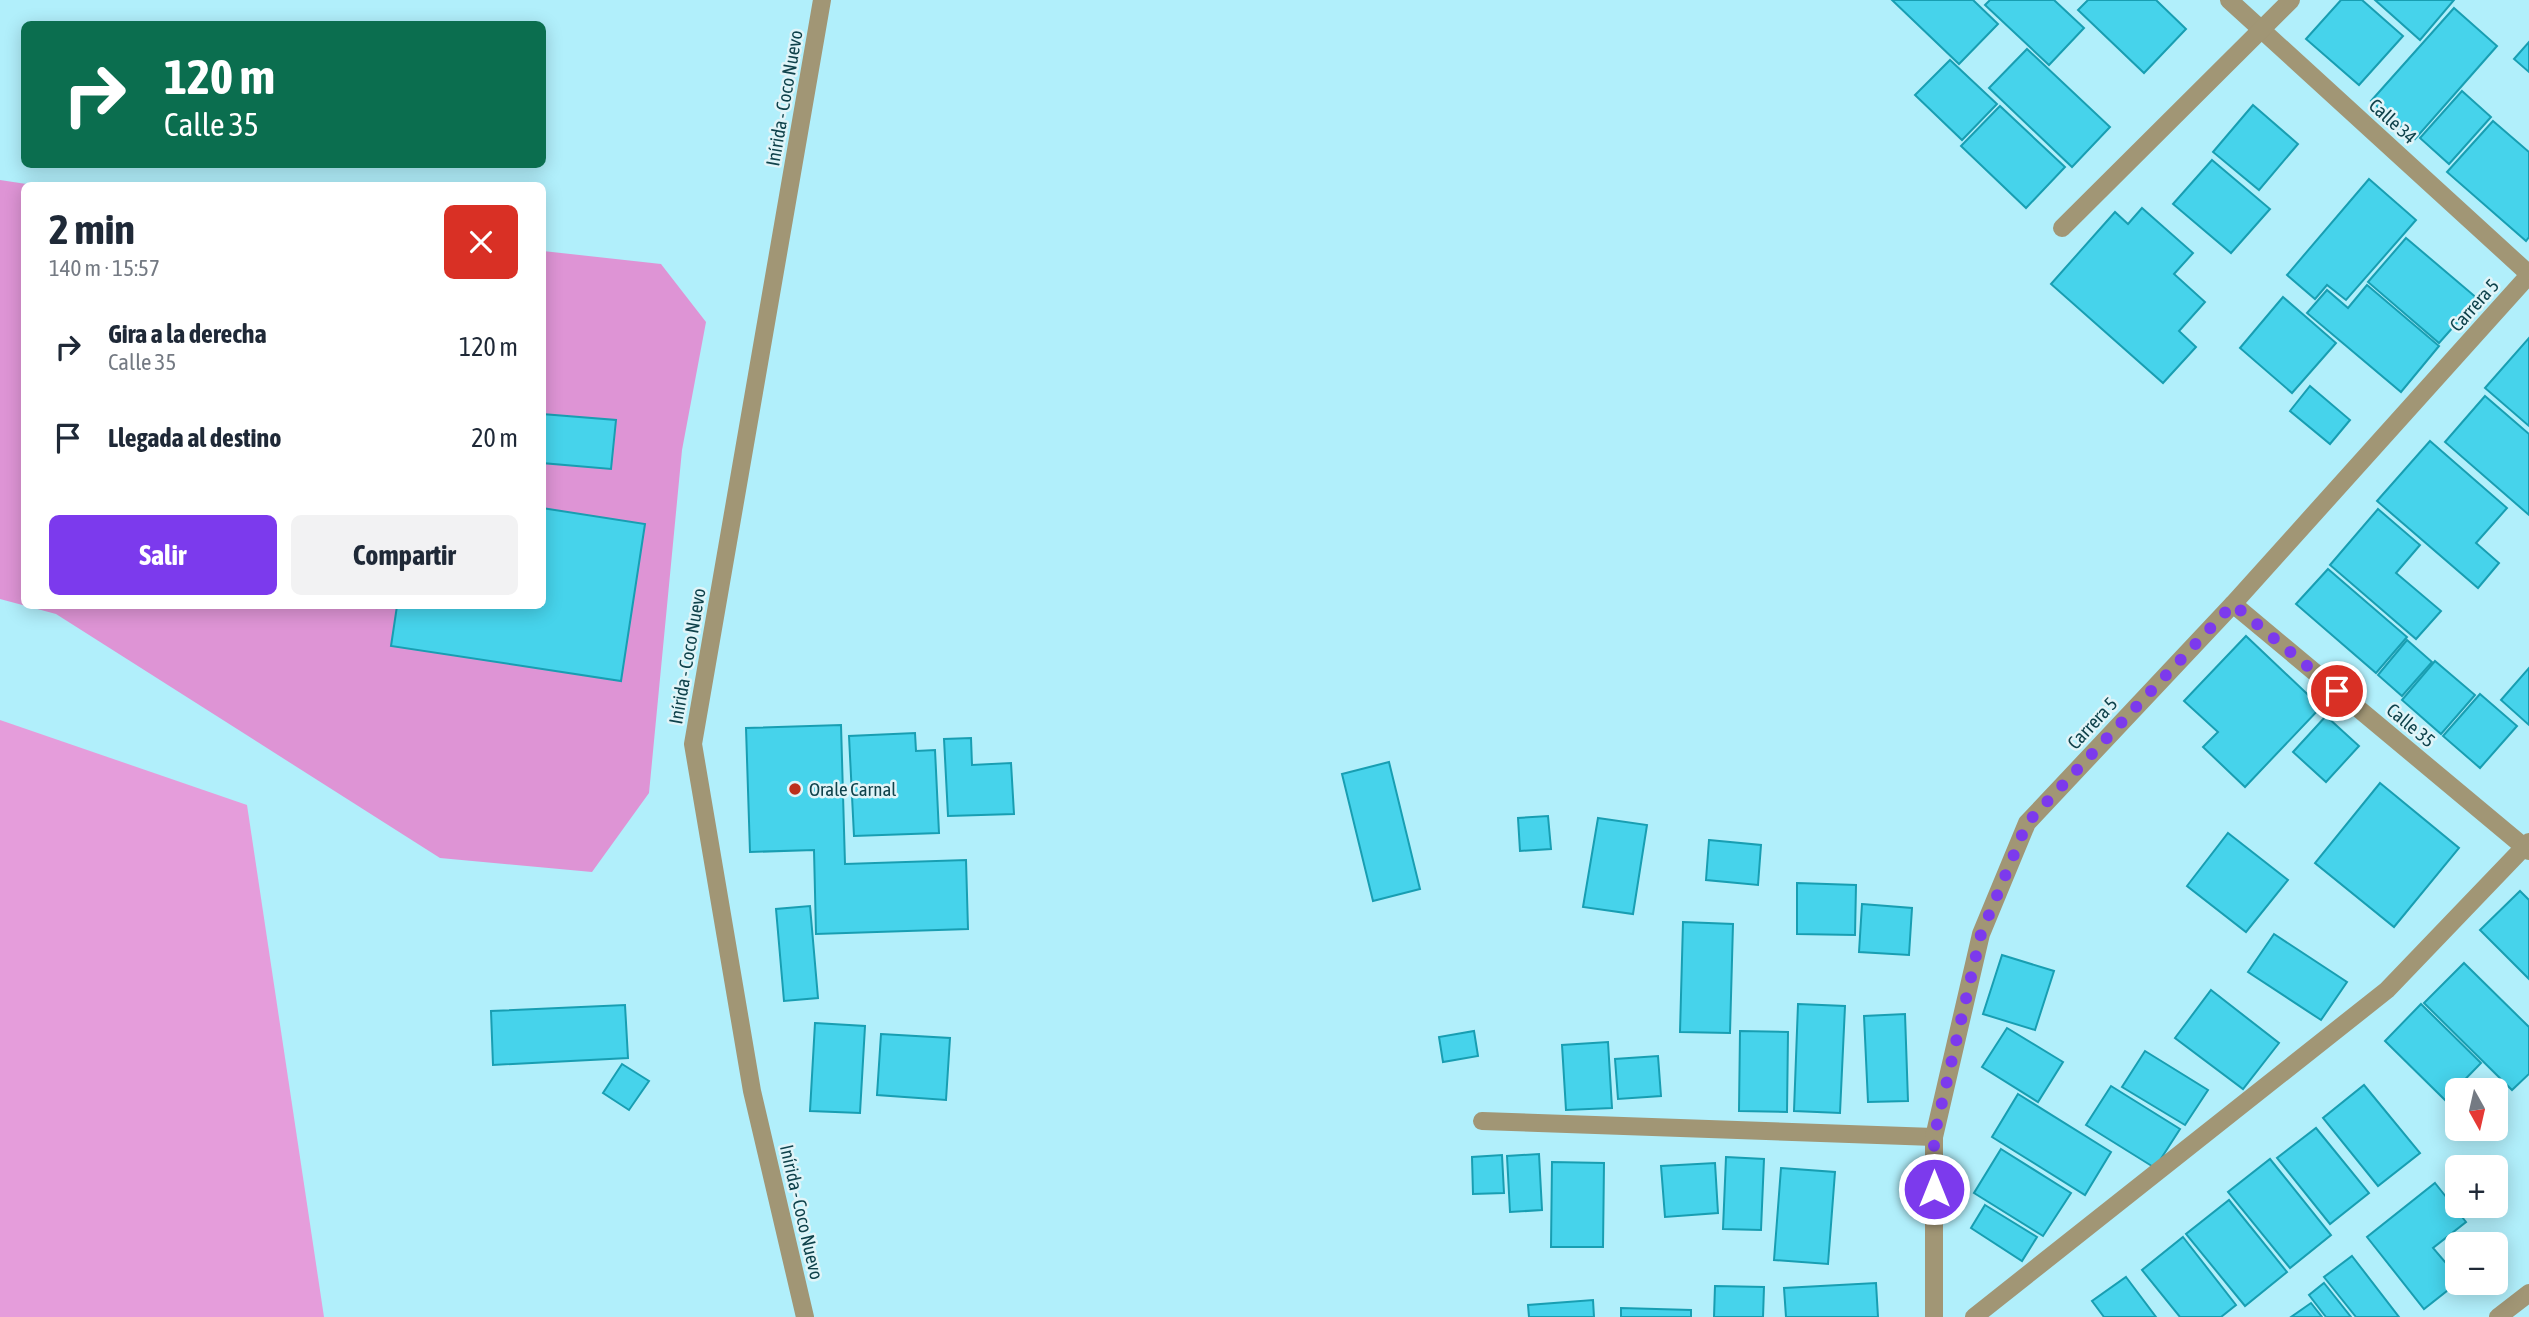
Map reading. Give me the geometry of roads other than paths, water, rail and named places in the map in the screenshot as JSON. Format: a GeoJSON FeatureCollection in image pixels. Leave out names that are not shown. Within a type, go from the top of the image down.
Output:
{"type":"FeatureCollection","features":[{"type":"Feature","properties":{"kind":"street","name":"Inírida - Coco Nuevo"},"geometry":{"type":"LineString","coordinates":[[805,1317],[752,1091],[692,744],[822,0]]}},
{"type":"Feature","properties":{"kind":"street","name":"Calle 34"},"geometry":{"type":"LineString","coordinates":[[2229,0],[2529,274]]}},
{"type":"Feature","properties":{"kind":"street"},"geometry":{"type":"LineString","coordinates":[[2062,228],[2291,0]]}},
{"type":"Feature","properties":{"kind":"street","name":"Carrera 5"},"geometry":{"type":"LineString","coordinates":[[1934,1317],[1934,1137],[1981,934],[2027,823],[2233,604],[2529,274]]}},
{"type":"Feature","properties":{"kind":"street","name":"Calle 35"},"geometry":{"type":"LineString","coordinates":[[2233,604],[2527,847]]}},
{"type":"Feature","properties":{"kind":"street"},"geometry":{"type":"LineString","coordinates":[[1974,1317],[2387,990],[2527,847]]}},
{"type":"Feature","properties":{"kind":"street"},"geometry":{"type":"LineString","coordinates":[[1482,1121],[1934,1137]]}},
{"type":"Feature","properties":{"kind":"street"},"geometry":{"type":"LineString","coordinates":[[2498,1317],[2529,1293]]}},
{"type":"Feature","properties":{"kind":"place","name":"Orale Carnal"},"geometry":{"type":"Point","coordinates":[795,789]}}]}
